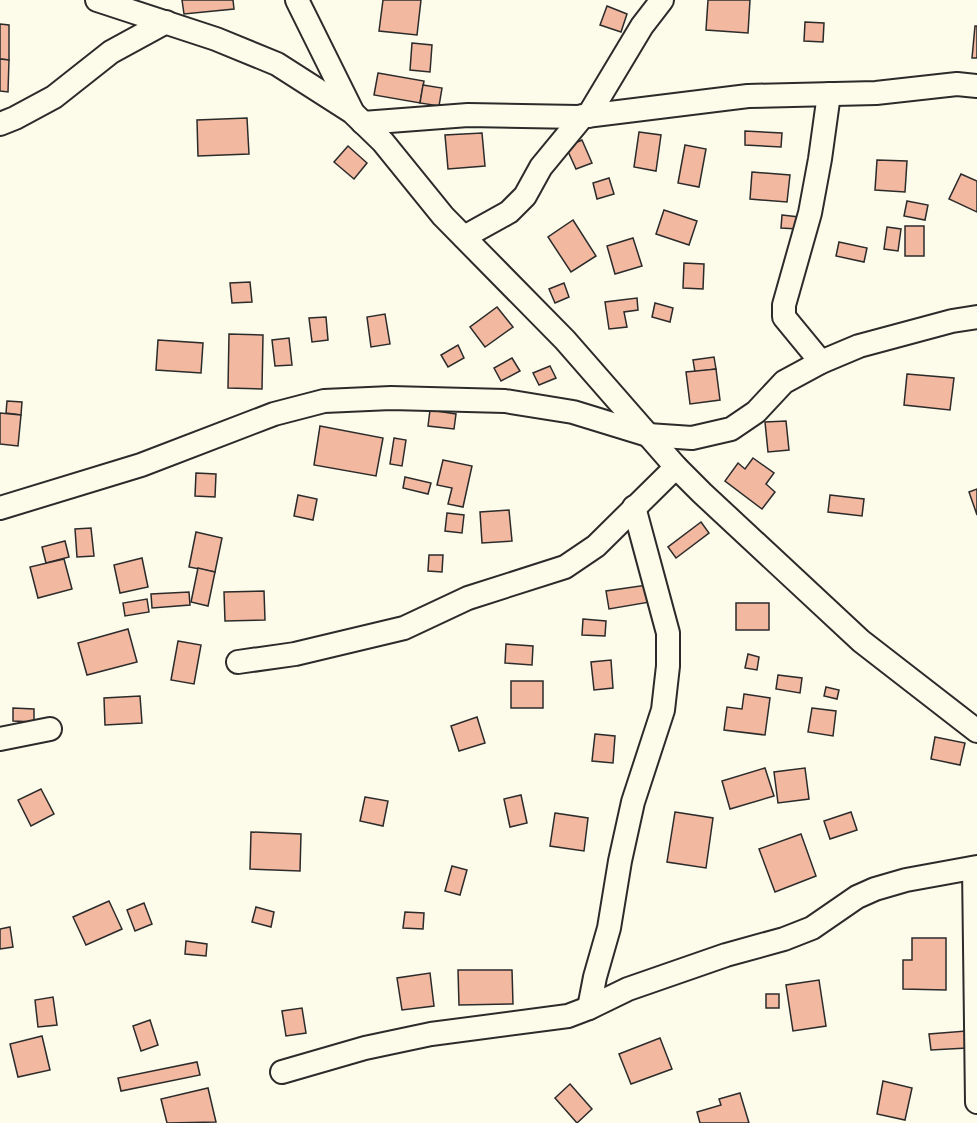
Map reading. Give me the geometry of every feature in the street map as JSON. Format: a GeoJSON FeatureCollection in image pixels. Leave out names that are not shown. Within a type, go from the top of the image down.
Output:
{"type":"FeatureCollection","features":[{"type":"Feature","properties":{"kind":"street"},"geometry":{"type":"LineString","coordinates":[[97,0],[216,39],[277,64],[358,117],[383,142],[443,216],[565,340],[676,467],[861,641],[977,731]]}},
{"type":"Feature","properties":{"kind":"street"},"geometry":{"type":"LineString","coordinates":[[297,0],[358,117]]}},
{"type":"Feature","properties":{"kind":"street"},"geometry":{"type":"LineString","coordinates":[[464,237],[509,212],[525,196],[541,166],[586,116],[642,26],[662,0]]}},
{"type":"Feature","properties":{"kind":"street"},"geometry":{"type":"LineString","coordinates":[[0,124],[54,97],[111,52],[166,22]]}},
{"type":"Feature","properties":{"kind":"street"},"geometry":{"type":"LineString","coordinates":[[358,117],[586,116],[748,96],[876,93],[957,84],[977,86]]}},
{"type":"Feature","properties":{"kind":"street"},"geometry":{"type":"LineString","coordinates":[[821,362],[784,317],[784,304],[810,213],[829,94]]}},
{"type":"Feature","properties":{"kind":"street"},"geometry":{"type":"LineString","coordinates":[[0,508],[141,465],[274,414],[324,401],[391,398],[505,401],[573,411],[648,435],[692,438],[731,429],[756,412],[784,382],[821,362],[859,346],[952,321],[977,318]]}},
{"type":"Feature","properties":{"kind":"street"},"geometry":{"type":"LineString","coordinates":[[238,662],[295,654],[404,628],[468,598],[565,567],[596,546],[676,467]]}},
{"type":"Feature","properties":{"kind":"street"},"geometry":{"type":"LineString","coordinates":[[589,1008],[609,928],[633,802],[663,711],[668,666],[668,633],[634,507]]}},
{"type":"Feature","properties":{"kind":"street"},"geometry":{"type":"LineString","coordinates":[[0,739],[50,729]]}},
{"type":"Feature","properties":{"kind":"street"},"geometry":{"type":"LineString","coordinates":[[282,1072],[364,1048],[431,1034],[568,1016],[639,985],[812,928],[857,897],[875,889],[906,880],[975,867],[977,1102]]}},
{"type":"Feature","properties":{"kind":"building"},"geometry":{"type":"Polygon","coordinates":[[[182,0],[233,0],[234,9],[184,14],[182,0]]]}},
{"type":"Feature","properties":{"kind":"building"},"geometry":{"type":"Polygon","coordinates":[[[383,0],[421,0],[417,35],[379,31],[383,0]]]}},
{"type":"Feature","properties":{"kind":"building"},"geometry":{"type":"Polygon","coordinates":[[[708,0],[750,0],[748,33],[706,30],[708,0]]]}},
{"type":"Feature","properties":{"kind":"building"},"geometry":{"type":"Polygon","coordinates":[[[607,6],[627,14],[621,32],[600,25],[607,6]]]}},
{"type":"Feature","properties":{"kind":"building"},"geometry":{"type":"Polygon","coordinates":[[[805,22],[824,23],[823,42],[804,41],[805,22]]]}},
{"type":"Feature","properties":{"kind":"building"},"geometry":{"type":"Polygon","coordinates":[[[0,24],[9,25],[9,60],[0,59],[0,24]]]}},
{"type":"Feature","properties":{"kind":"building"},"geometry":{"type":"Polygon","coordinates":[[[975,26],[977,26],[977,58],[972,58],[975,26]]]}},
{"type":"Feature","properties":{"kind":"building"},"geometry":{"type":"Polygon","coordinates":[[[412,43],[432,45],[430,72],[410,70],[412,43]]]}},
{"type":"Feature","properties":{"kind":"building"},"geometry":{"type":"Polygon","coordinates":[[[0,59],[9,60],[8,92],[0,91],[0,59]]]}},
{"type":"Feature","properties":{"kind":"building"},"geometry":{"type":"Polygon","coordinates":[[[378,73],[424,81],[420,103],[374,95],[378,73]]]}},
{"type":"Feature","properties":{"kind":"building"},"geometry":{"type":"Polygon","coordinates":[[[423,85],[442,88],[439,106],[420,103],[423,85]]]}},
{"type":"Feature","properties":{"kind":"building"},"geometry":{"type":"Polygon","coordinates":[[[247,118],[249,154],[198,156],[197,120],[247,118]]]}},
{"type":"Feature","properties":{"kind":"building"},"geometry":{"type":"Polygon","coordinates":[[[745,131],[782,133],[781,147],[745,145],[745,131]]]}},
{"type":"Feature","properties":{"kind":"building"},"geometry":{"type":"Polygon","coordinates":[[[639,132],[661,135],[656,171],[634,167],[639,132]]]}},
{"type":"Feature","properties":{"kind":"building"},"geometry":{"type":"Polygon","coordinates":[[[482,133],[485,166],[448,169],[445,135],[482,133]]]}},
{"type":"Feature","properties":{"kind":"building"},"geometry":{"type":"Polygon","coordinates":[[[582,140],[592,163],[576,169],[566,147],[582,140]]]}},
{"type":"Feature","properties":{"kind":"building"},"geometry":{"type":"Polygon","coordinates":[[[685,145],[706,149],[699,187],[678,183],[685,145]]]}},
{"type":"Feature","properties":{"kind":"building"},"geometry":{"type":"Polygon","coordinates":[[[348,146],[367,163],[354,179],[334,162],[348,146]]]}},
{"type":"Feature","properties":{"kind":"building"},"geometry":{"type":"Polygon","coordinates":[[[877,160],[907,161],[905,192],[875,190],[877,160]]]}},
{"type":"Feature","properties":{"kind":"building"},"geometry":{"type":"Polygon","coordinates":[[[752,172],[790,175],[787,202],[750,199],[752,172]]]}},
{"type":"Feature","properties":{"kind":"building"},"geometry":{"type":"Polygon","coordinates":[[[961,174],[977,181],[977,212],[949,199],[961,174]]]}},
{"type":"Feature","properties":{"kind":"building"},"geometry":{"type":"Polygon","coordinates":[[[609,178],[614,194],[597,199],[593,183],[609,178]]]}},
{"type":"Feature","properties":{"kind":"building"},"geometry":{"type":"Polygon","coordinates":[[[907,201],[928,205],[925,220],[904,216],[907,201]]]}},
{"type":"Feature","properties":{"kind":"building"},"geometry":{"type":"Polygon","coordinates":[[[664,210],[697,221],[689,245],[656,234],[664,210]]]}},
{"type":"Feature","properties":{"kind":"building"},"geometry":{"type":"Polygon","coordinates":[[[782,215],[799,217],[798,229],[781,228],[782,215]]]}},
{"type":"Feature","properties":{"kind":"building"},"geometry":{"type":"Polygon","coordinates":[[[573,220],[596,256],[571,272],[548,237],[573,220]]]}},
{"type":"Feature","properties":{"kind":"building"},"geometry":{"type":"Polygon","coordinates":[[[905,226],[924,226],[924,256],[905,256],[905,226]]]}},
{"type":"Feature","properties":{"kind":"building"},"geometry":{"type":"Polygon","coordinates":[[[887,227],[901,229],[898,251],[884,249],[887,227]]]}},
{"type":"Feature","properties":{"kind":"building"},"geometry":{"type":"Polygon","coordinates":[[[633,238],[642,266],[615,274],[607,246],[633,238]]]}},
{"type":"Feature","properties":{"kind":"building"},"geometry":{"type":"Polygon","coordinates":[[[839,242],[867,248],[864,262],[836,256],[839,242]]]}},
{"type":"Feature","properties":{"kind":"building"},"geometry":{"type":"Polygon","coordinates":[[[684,263],[704,264],[703,289],[683,288],[684,263]]]}},
{"type":"Feature","properties":{"kind":"building"},"geometry":{"type":"Polygon","coordinates":[[[250,282],[252,302],[232,303],[230,283],[250,282]]]}},
{"type":"Feature","properties":{"kind":"building"},"geometry":{"type":"Polygon","coordinates":[[[564,283],[569,297],[555,303],[549,289],[564,283]]]}},
{"type":"Feature","properties":{"kind":"building"},"geometry":{"type":"Polygon","coordinates":[[[637,298],[638,310],[624,312],[627,327],[609,329],[605,302],[637,298]]]}},
{"type":"Feature","properties":{"kind":"building"},"geometry":{"type":"Polygon","coordinates":[[[655,303],[673,308],[670,322],[652,317],[655,303]]]}},
{"type":"Feature","properties":{"kind":"building"},"geometry":{"type":"Polygon","coordinates":[[[497,307],[513,327],[485,347],[470,327],[497,307]]]}},
{"type":"Feature","properties":{"kind":"building"},"geometry":{"type":"Polygon","coordinates":[[[385,314],[390,344],[371,347],[367,317],[385,314]]]}},
{"type":"Feature","properties":{"kind":"building"},"geometry":{"type":"Polygon","coordinates":[[[326,317],[328,340],[312,342],[309,318],[326,317]]]}},
{"type":"Feature","properties":{"kind":"building"},"geometry":{"type":"Polygon","coordinates":[[[229,334],[263,335],[262,389],[228,388],[229,334]]]}},
{"type":"Feature","properties":{"kind":"building"},"geometry":{"type":"Polygon","coordinates":[[[289,338],[292,365],[275,366],[272,340],[289,338]]]}},
{"type":"Feature","properties":{"kind":"building"},"geometry":{"type":"Polygon","coordinates":[[[158,340],[203,343],[201,373],[156,370],[158,340]]]}},
{"type":"Feature","properties":{"kind":"building"},"geometry":{"type":"Polygon","coordinates":[[[458,345],[464,358],[448,367],[441,355],[458,345]]]}},
{"type":"Feature","properties":{"kind":"building"},"geometry":{"type":"Polygon","coordinates":[[[714,357],[716,369],[695,372],[693,360],[714,357]]]}},
{"type":"Feature","properties":{"kind":"building"},"geometry":{"type":"Polygon","coordinates":[[[512,358],[520,371],[501,381],[494,368],[512,358]]]}},
{"type":"Feature","properties":{"kind":"building"},"geometry":{"type":"Polygon","coordinates":[[[550,366],[556,378],[539,385],[533,373],[550,366]]]}},
{"type":"Feature","properties":{"kind":"building"},"geometry":{"type":"Polygon","coordinates":[[[716,369],[720,400],[690,404],[686,372],[716,369]]]}},
{"type":"Feature","properties":{"kind":"building"},"geometry":{"type":"Polygon","coordinates":[[[907,374],[954,378],[950,410],[904,405],[907,374]]]}},
{"type":"Feature","properties":{"kind":"building"},"geometry":{"type":"Polygon","coordinates":[[[7,401],[22,402],[21,415],[6,413],[7,401]]]}},
{"type":"Feature","properties":{"kind":"building"},"geometry":{"type":"Polygon","coordinates":[[[430,410],[456,414],[454,429],[428,426],[430,410]]]}},
{"type":"Feature","properties":{"kind":"building"},"geometry":{"type":"Polygon","coordinates":[[[0,413],[21,415],[18,446],[0,444],[0,413]]]}},
{"type":"Feature","properties":{"kind":"building"},"geometry":{"type":"Polygon","coordinates":[[[786,421],[789,450],[768,452],[765,422],[786,421]]]}},
{"type":"Feature","properties":{"kind":"building"},"geometry":{"type":"Polygon","coordinates":[[[320,426],[383,438],[376,476],[314,465],[320,426]]]}},
{"type":"Feature","properties":{"kind":"building"},"geometry":{"type":"Polygon","coordinates":[[[394,438],[406,440],[402,466],[390,464],[394,438]]]}},
{"type":"Feature","properties":{"kind":"building"},"geometry":{"type":"Polygon","coordinates":[[[753,458],[774,473],[766,484],[775,492],[762,509],[725,481],[738,463],[745,469],[753,458]]]}},
{"type":"Feature","properties":{"kind":"building"},"geometry":{"type":"Polygon","coordinates":[[[443,460],[472,466],[463,507],[448,504],[452,488],[437,485],[443,460]]]}},
{"type":"Feature","properties":{"kind":"building"},"geometry":{"type":"Polygon","coordinates":[[[196,473],[216,474],[215,497],[195,496],[196,473]]]}},
{"type":"Feature","properties":{"kind":"building"},"geometry":{"type":"Polygon","coordinates":[[[405,477],[431,483],[428,494],[403,488],[405,477]]]}},
{"type":"Feature","properties":{"kind":"building"},"geometry":{"type":"Polygon","coordinates":[[[977,489],[977,515],[969,492],[977,489]]]}},
{"type":"Feature","properties":{"kind":"building"},"geometry":{"type":"Polygon","coordinates":[[[298,495],[317,499],[313,520],[294,516],[298,495]]]}},
{"type":"Feature","properties":{"kind":"building"},"geometry":{"type":"Polygon","coordinates":[[[830,495],[864,499],[862,516],[828,512],[830,495]]]}},
{"type":"Feature","properties":{"kind":"building"},"geometry":{"type":"Polygon","coordinates":[[[509,510],[512,541],[482,543],[480,512],[509,510]]]}},
{"type":"Feature","properties":{"kind":"building"},"geometry":{"type":"Polygon","coordinates":[[[447,513],[464,515],[462,533],[445,531],[447,513]]]}},
{"type":"Feature","properties":{"kind":"building"},"geometry":{"type":"Polygon","coordinates":[[[701,522],[709,533],[676,558],[668,547],[701,522]]]}},
{"type":"Feature","properties":{"kind":"building"},"geometry":{"type":"Polygon","coordinates":[[[91,528],[94,556],[77,557],[75,529],[91,528]]]}},
{"type":"Feature","properties":{"kind":"building"},"geometry":{"type":"Polygon","coordinates":[[[196,532],[222,538],[215,572],[189,567],[196,532]]]}},
{"type":"Feature","properties":{"kind":"building"},"geometry":{"type":"Polygon","coordinates":[[[65,541],[69,557],[46,563],[42,547],[65,541]]]}},
{"type":"Feature","properties":{"kind":"building"},"geometry":{"type":"Polygon","coordinates":[[[429,555],[443,555],[442,572],[428,571],[429,555]]]}},
{"type":"Feature","properties":{"kind":"building"},"geometry":{"type":"Polygon","coordinates":[[[142,558],[148,587],[120,593],[114,565],[142,558]]]}},
{"type":"Feature","properties":{"kind":"building"},"geometry":{"type":"Polygon","coordinates":[[[64,559],[72,589],[38,598],[30,567],[64,559]]]}},
{"type":"Feature","properties":{"kind":"building"},"geometry":{"type":"Polygon","coordinates":[[[198,568],[215,572],[208,606],[191,602],[198,568]]]}},
{"type":"Feature","properties":{"kind":"building"},"geometry":{"type":"Polygon","coordinates":[[[647,585],[650,602],[609,609],[606,591],[647,585]]]}},
{"type":"Feature","properties":{"kind":"building"},"geometry":{"type":"Polygon","coordinates":[[[264,591],[265,620],[225,621],[224,592],[264,591]]]}},
{"type":"Feature","properties":{"kind":"building"},"geometry":{"type":"Polygon","coordinates":[[[189,592],[190,605],[152,608],[151,594],[189,592]]]}},
{"type":"Feature","properties":{"kind":"building"},"geometry":{"type":"Polygon","coordinates":[[[147,599],[149,612],[125,616],[123,603],[147,599]]]}},
{"type":"Feature","properties":{"kind":"building"},"geometry":{"type":"Polygon","coordinates":[[[736,603],[769,603],[769,630],[736,630],[736,603]]]}},
{"type":"Feature","properties":{"kind":"building"},"geometry":{"type":"Polygon","coordinates":[[[583,619],[606,621],[605,636],[582,635],[583,619]]]}},
{"type":"Feature","properties":{"kind":"building"},"geometry":{"type":"Polygon","coordinates":[[[128,629],[137,662],[87,675],[78,643],[128,629]]]}},
{"type":"Feature","properties":{"kind":"building"},"geometry":{"type":"Polygon","coordinates":[[[178,641],[201,645],[194,684],[171,680],[178,641]]]}},
{"type":"Feature","properties":{"kind":"building"},"geometry":{"type":"Polygon","coordinates":[[[506,644],[533,646],[532,665],[505,663],[506,644]]]}},
{"type":"Feature","properties":{"kind":"building"},"geometry":{"type":"Polygon","coordinates":[[[748,654],[759,657],[757,670],[745,668],[748,654]]]}},
{"type":"Feature","properties":{"kind":"building"},"geometry":{"type":"Polygon","coordinates":[[[611,660],[613,688],[594,690],[591,662],[611,660]]]}},
{"type":"Feature","properties":{"kind":"building"},"geometry":{"type":"Polygon","coordinates":[[[778,675],[802,678],[800,693],[776,689],[778,675]]]}},
{"type":"Feature","properties":{"kind":"building"},"geometry":{"type":"Polygon","coordinates":[[[511,681],[543,681],[543,708],[511,708],[511,681]]]}},
{"type":"Feature","properties":{"kind":"building"},"geometry":{"type":"Polygon","coordinates":[[[826,687],[839,690],[837,699],[824,696],[826,687]]]}},
{"type":"Feature","properties":{"kind":"building"},"geometry":{"type":"Polygon","coordinates":[[[744,694],[770,698],[765,735],[724,730],[727,707],[742,709],[744,694]]]}},
{"type":"Feature","properties":{"kind":"building"},"geometry":{"type":"Polygon","coordinates":[[[140,696],[142,723],[105,725],[104,698],[140,696]]]}},
{"type":"Feature","properties":{"kind":"building"},"geometry":{"type":"Polygon","coordinates":[[[13,708],[34,709],[34,722],[13,721],[13,708]]]}},
{"type":"Feature","properties":{"kind":"building"},"geometry":{"type":"Polygon","coordinates":[[[812,708],[836,711],[833,736],[808,732],[812,708]]]}},
{"type":"Feature","properties":{"kind":"building"},"geometry":{"type":"Polygon","coordinates":[[[477,717],[485,743],[459,751],[451,726],[477,717]]]}},
{"type":"Feature","properties":{"kind":"building"},"geometry":{"type":"Polygon","coordinates":[[[595,734],[615,736],[613,763],[592,761],[595,734]]]}},
{"type":"Feature","properties":{"kind":"building"},"geometry":{"type":"Polygon","coordinates":[[[935,737],[965,743],[960,765],[931,759],[935,737]]]}},
{"type":"Feature","properties":{"kind":"building"},"geometry":{"type":"Polygon","coordinates":[[[765,768],[774,796],[730,809],[722,781],[765,768]]]}},
{"type":"Feature","properties":{"kind":"building"},"geometry":{"type":"Polygon","coordinates":[[[805,768],[809,799],[778,803],[774,772],[805,768]]]}},
{"type":"Feature","properties":{"kind":"building"},"geometry":{"type":"Polygon","coordinates":[[[41,789],[54,814],[31,826],[18,800],[41,789]]]}},
{"type":"Feature","properties":{"kind":"building"},"geometry":{"type":"Polygon","coordinates":[[[521,795],[527,823],[510,827],[504,799],[521,795]]]}},
{"type":"Feature","properties":{"kind":"building"},"geometry":{"type":"Polygon","coordinates":[[[365,797],[388,801],[383,826],[360,821],[365,797]]]}},
{"type":"Feature","properties":{"kind":"building"},"geometry":{"type":"Polygon","coordinates":[[[675,812],[713,818],[706,868],[667,862],[675,812]]]}},
{"type":"Feature","properties":{"kind":"building"},"geometry":{"type":"Polygon","coordinates":[[[851,812],[857,830],[830,839],[824,821],[851,812]]]}},
{"type":"Feature","properties":{"kind":"building"},"geometry":{"type":"Polygon","coordinates":[[[555,813],[588,818],[584,851],[550,846],[555,813]]]}},
{"type":"Feature","properties":{"kind":"building"},"geometry":{"type":"Polygon","coordinates":[[[251,832],[301,834],[300,871],[250,869],[251,832]]]}},
{"type":"Feature","properties":{"kind":"building"},"geometry":{"type":"Polygon","coordinates":[[[801,834],[816,876],[775,892],[759,849],[801,834]]]}},
{"type":"Feature","properties":{"kind":"building"},"geometry":{"type":"Polygon","coordinates":[[[452,866],[467,870],[460,895],[445,891],[452,866]]]}},
{"type":"Feature","properties":{"kind":"building"},"geometry":{"type":"Polygon","coordinates":[[[109,901],[122,929],[86,945],[73,917],[109,901]]]}},
{"type":"Feature","properties":{"kind":"building"},"geometry":{"type":"Polygon","coordinates":[[[144,903],[152,924],[135,931],[127,910],[144,903]]]}},
{"type":"Feature","properties":{"kind":"building"},"geometry":{"type":"Polygon","coordinates":[[[256,907],[274,912],[271,927],[252,922],[256,907]]]}},
{"type":"Feature","properties":{"kind":"building"},"geometry":{"type":"Polygon","coordinates":[[[405,912],[424,913],[423,929],[403,928],[405,912]]]}},
{"type":"Feature","properties":{"kind":"building"},"geometry":{"type":"Polygon","coordinates":[[[10,927],[13,947],[0,949],[0,929],[10,927]]]}},
{"type":"Feature","properties":{"kind":"building"},"geometry":{"type":"Polygon","coordinates":[[[912,938],[946,938],[946,990],[903,989],[903,960],[912,960],[912,938]]]}},
{"type":"Feature","properties":{"kind":"building"},"geometry":{"type":"Polygon","coordinates":[[[186,941],[207,944],[206,956],[185,954],[186,941]]]}},
{"type":"Feature","properties":{"kind":"building"},"geometry":{"type":"Polygon","coordinates":[[[458,970],[512,970],[513,1004],[459,1005],[458,970]]]}},
{"type":"Feature","properties":{"kind":"building"},"geometry":{"type":"Polygon","coordinates":[[[430,973],[434,1006],[402,1010],[397,978],[430,973]]]}},
{"type":"Feature","properties":{"kind":"building"},"geometry":{"type":"Polygon","coordinates":[[[819,980],[826,1026],[793,1031],[786,985],[819,980]]]}},
{"type":"Feature","properties":{"kind":"building"},"geometry":{"type":"Polygon","coordinates":[[[766,994],[779,994],[779,1008],[766,1008],[766,994]]]}},
{"type":"Feature","properties":{"kind":"building"},"geometry":{"type":"Polygon","coordinates":[[[53,997],[57,1025],[38,1027],[35,1000],[53,997]]]}},
{"type":"Feature","properties":{"kind":"building"},"geometry":{"type":"Polygon","coordinates":[[[302,1008],[306,1033],[286,1036],[282,1011],[302,1008]]]}},
{"type":"Feature","properties":{"kind":"building"},"geometry":{"type":"Polygon","coordinates":[[[150,1020],[158,1045],[141,1051],[133,1026],[150,1020]]]}},
{"type":"Feature","properties":{"kind":"building"},"geometry":{"type":"Polygon","coordinates":[[[966,1031],[967,1048],[931,1050],[929,1034],[966,1031]]]}},
{"type":"Feature","properties":{"kind":"building"},"geometry":{"type":"Polygon","coordinates":[[[42,1036],[50,1070],[18,1077],[10,1044],[42,1036]]]}},
{"type":"Feature","properties":{"kind":"building"},"geometry":{"type":"Polygon","coordinates":[[[660,1038],[672,1069],[631,1084],[619,1054],[660,1038]]]}},
{"type":"Feature","properties":{"kind":"building"},"geometry":{"type":"Polygon","coordinates":[[[197,1062],[200,1075],[121,1091],[118,1078],[197,1062]]]}},
{"type":"Feature","properties":{"kind":"building"},"geometry":{"type":"Polygon","coordinates":[[[883,1081],[912,1088],[905,1120],[877,1114],[883,1081]]]}},
{"type":"Feature","properties":{"kind":"building"},"geometry":{"type":"Polygon","coordinates":[[[570,1084],[592,1109],[577,1123],[555,1098],[570,1084]]]}},
{"type":"Feature","properties":{"kind":"building"},"geometry":{"type":"Polygon","coordinates":[[[208,1088],[216,1122],[167,1123],[161,1099],[208,1088]]]}},
{"type":"Feature","properties":{"kind":"building"},"geometry":{"type":"Polygon","coordinates":[[[740,1093],[749,1123],[700,1123],[697,1112],[721,1105],[719,1099],[740,1093]]]}}]}
